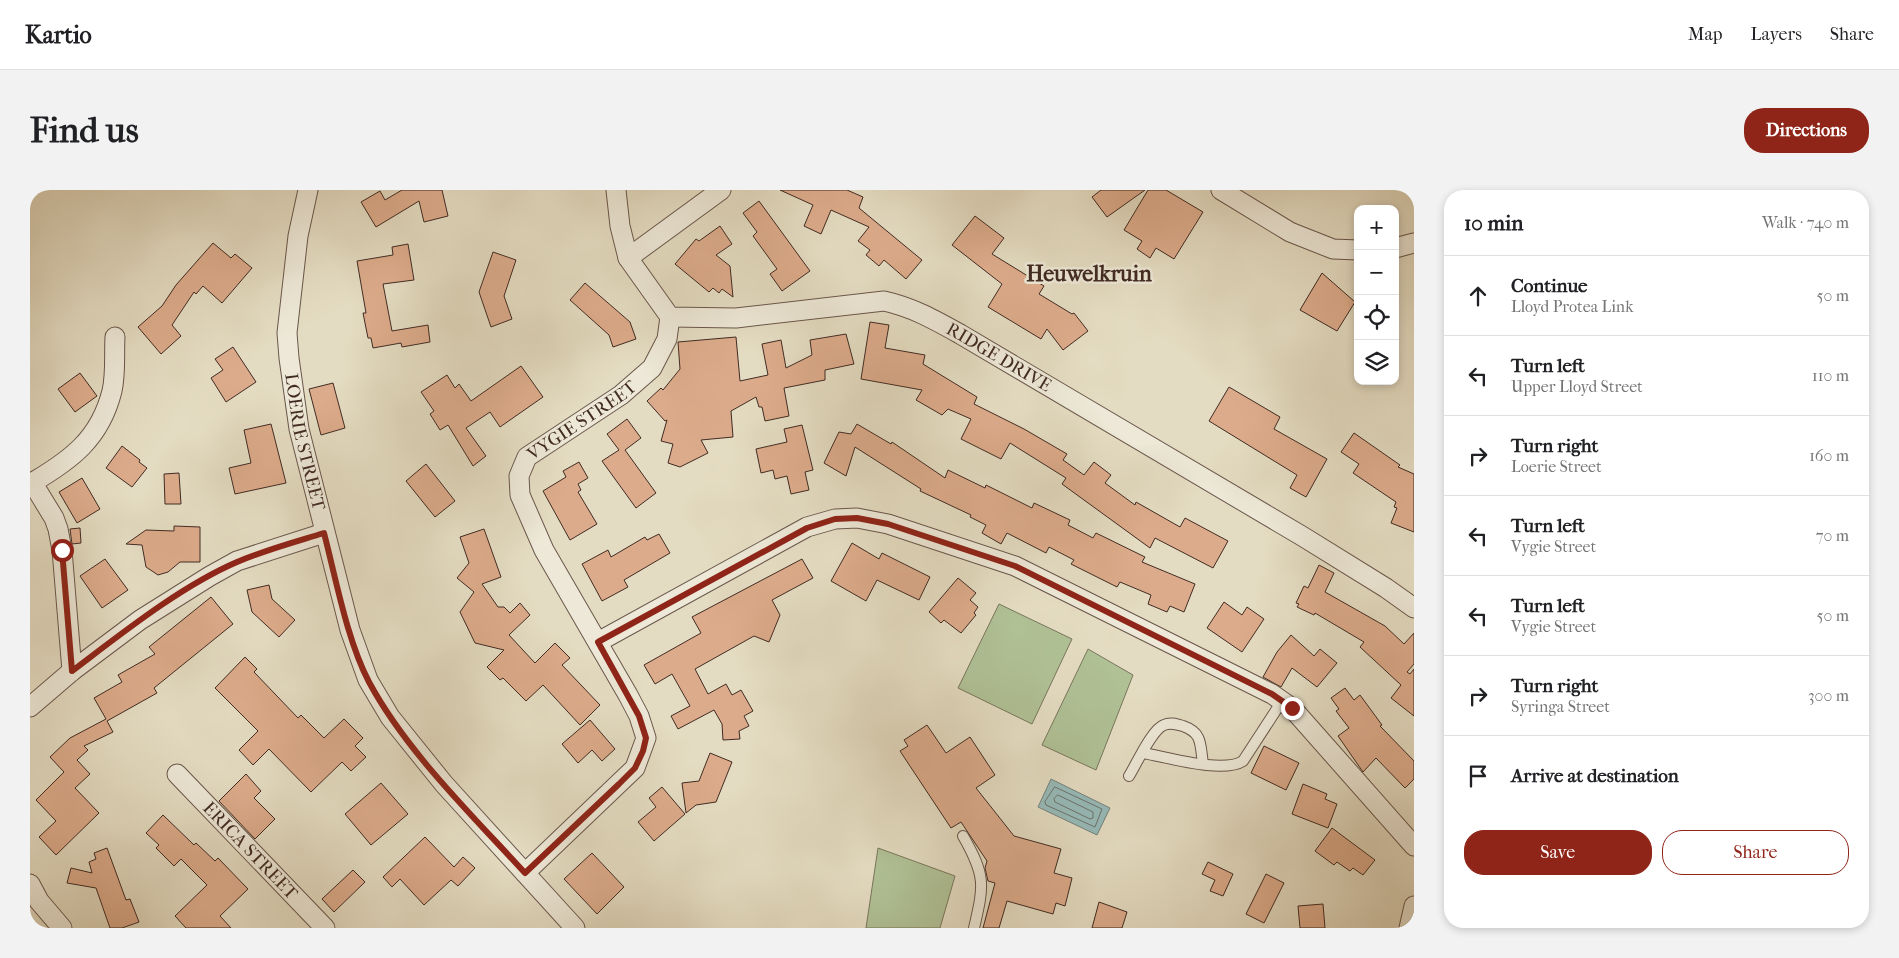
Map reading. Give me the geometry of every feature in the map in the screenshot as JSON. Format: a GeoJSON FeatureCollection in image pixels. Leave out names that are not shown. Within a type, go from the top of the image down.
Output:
{"type":"FeatureCollection","features":[{"type":"Feature","properties":{"kind":"street","name":"LOERIE STREET"},"geometry":{"type":"LineString","coordinates":[[308,190],[298,236],[287,333],[299,429],[350,630],[373,688],[390,717],[444,784],[525,873]]}},
{"type":"Feature","properties":{"kind":"street"},"geometry":{"type":"LineString","coordinates":[[616,190],[620,226],[628,258],[670,317]]}},
{"type":"Feature","properties":{"kind":"street"},"geometry":{"type":"LineString","coordinates":[[628,258],[721,190]]}},
{"type":"Feature","properties":{"kind":"street"},"geometry":{"type":"LineString","coordinates":[[1221,190],[1290,232],[1332,249],[1354,250]]}},
{"type":"Feature","properties":{"kind":"street"},"geometry":{"type":"LineString","coordinates":[[1399,247],[1414,243]]}},
{"type":"Feature","properties":{"kind":"street","name":"RIDGE DRIVE"},"geometry":{"type":"LineString","coordinates":[[670,317],[736,318],[884,301],[908,307],[960,334],[1293,531],[1386,588],[1414,608]]}},
{"type":"Feature","properties":{"kind":"street","name":"VYGIE STREET"},"geometry":{"type":"LineString","coordinates":[[525,873],[635,768],[643,751],[646,738],[639,716],[544,550],[520,495],[519,476],[527,457],[622,395],[652,368],[666,339],[670,317]]}},
{"type":"Feature","properties":{"kind":"street"},"geometry":{"type":"LineString","coordinates":[[72,671],[62,550],[58,529],[54,518],[31,483],[85,446],[102,421],[112,390],[114,337]]}},
{"type":"Feature","properties":{"kind":"street"},"geometry":{"type":"LineString","coordinates":[[598,642],[807,528],[835,519],[857,518],[888,524],[1015,566],[1282,700],[1292,708],[1414,846]]}},
{"type":"Feature","properties":{"kind":"street"},"geometry":{"type":"LineString","coordinates":[[30,708],[72,671],[140,620],[210,576],[237,561],[324,533]]}},
{"type":"Feature","properties":{"kind":"street","name":"ERICA STREET"},"geometry":{"type":"LineString","coordinates":[[177,774],[325,928]]}},
{"type":"Feature","properties":{"kind":"street"},"geometry":{"type":"LineString","coordinates":[[525,873],[575,928]]}},
{"type":"Feature","properties":{"kind":"street"},"geometry":{"type":"LineString","coordinates":[[30,884],[39,901],[62,928]]}},
{"type":"Feature","properties":{"kind":"street"},"geometry":{"type":"LineString","coordinates":[[1409,928],[1414,906]]}},
{"type":"Feature","properties":{"kind":"lane"},"geometry":{"type":"LineString","coordinates":[[1143,753],[1203,764],[1231,766],[1243,761],[1282,700]]}},
{"type":"Feature","properties":{"kind":"lane"},"geometry":{"type":"LineString","coordinates":[[1129,776],[1159,727],[1173,723],[1196,733],[1203,764]]}},
{"type":"Feature","properties":{"kind":"lane"},"geometry":{"type":"LineString","coordinates":[[963,836],[974,856],[982,881],[983,892],[974,928]]}},
{"type":"Feature","properties":{"kind":"green space"},"geometry":{"type":"Polygon","coordinates":[[[999,604],[1072,639],[1032,724],[958,688],[999,604]]]}},
{"type":"Feature","properties":{"kind":"green space"},"geometry":{"type":"Polygon","coordinates":[[[1088,649],[1133,675],[1096,770],[1042,745],[1088,649]]]}},
{"type":"Feature","properties":{"kind":"green space"},"geometry":{"type":"Polygon","coordinates":[[[878,848],[955,876],[940,928],[866,928],[878,848]]]}},
{"type":"Feature","properties":{"kind":"water"},"geometry":{"type":"Polygon","coordinates":[[[1051,779],[1110,808],[1097,835],[1038,807],[1051,779]]]}},
{"type":"Feature","properties":{"kind":"building"},"geometry":{"type":"Polygon","coordinates":[[[402,190],[442,190],[448,216],[424,222],[419,201],[376,227],[361,202],[380,191],[385,200],[402,190]]]}},
{"type":"Feature","properties":{"kind":"building"},"geometry":{"type":"Polygon","coordinates":[[[780,190],[847,190],[863,197],[859,208],[922,260],[906,279],[884,260],[879,266],[866,255],[870,250],[858,241],[869,227],[831,210],[821,234],[804,226],[813,205],[780,190]]]}},
{"type":"Feature","properties":{"kind":"building"},"geometry":{"type":"Polygon","coordinates":[[[1101,190],[1145,190],[1107,217],[1092,197],[1101,190]]]}},
{"type":"Feature","properties":{"kind":"building"},"geometry":{"type":"Polygon","coordinates":[[[1148,190],[1166,190],[1203,212],[1174,259],[1156,248],[1150,258],[1137,249],[1142,241],[1124,230],[1148,190]]]}},
{"type":"Feature","properties":{"kind":"building"},"geometry":{"type":"Polygon","coordinates":[[[759,201],[810,271],[782,291],[770,274],[777,269],[753,236],[757,232],[743,213],[759,201]]]}},
{"type":"Feature","properties":{"kind":"building"},"geometry":{"type":"Polygon","coordinates":[[[975,216],[1004,238],[992,254],[1044,286],[1039,294],[1072,314],[1074,313],[1088,331],[1063,350],[1047,329],[1041,339],[988,307],[1002,284],[952,245],[975,216]]]}},
{"type":"Feature","properties":{"kind":"building"},"geometry":{"type":"Polygon","coordinates":[[[720,226],[732,244],[716,255],[730,266],[733,297],[722,289],[719,293],[713,288],[709,292],[675,264],[696,239],[699,241],[720,226]]]}},
{"type":"Feature","properties":{"kind":"building"},"geometry":{"type":"Polygon","coordinates":[[[213,243],[231,258],[235,254],[252,268],[222,303],[203,286],[196,294],[194,292],[172,325],[181,336],[161,354],[138,327],[162,306],[176,285],[213,243]]]}},
{"type":"Feature","properties":{"kind":"building"},"geometry":{"type":"Polygon","coordinates":[[[408,244],[414,280],[383,284],[392,331],[428,325],[430,342],[402,347],[401,343],[373,348],[371,338],[368,338],[363,313],[366,313],[357,261],[393,255],[392,247],[408,244]]]}},
{"type":"Feature","properties":{"kind":"building"},"geometry":{"type":"Polygon","coordinates":[[[493,252],[516,260],[504,296],[512,319],[491,327],[479,292],[493,252]]]}},
{"type":"Feature","properties":{"kind":"building"},"geometry":{"type":"Polygon","coordinates":[[[1322,273],[1354,301],[1337,331],[1300,310],[1322,273]]]}},
{"type":"Feature","properties":{"kind":"building"},"geometry":{"type":"Polygon","coordinates":[[[585,283],[630,322],[636,339],[613,347],[609,335],[570,300],[585,283]]]}},
{"type":"Feature","properties":{"kind":"building"},"geometry":{"type":"Polygon","coordinates":[[[870,322],[889,325],[885,348],[925,355],[923,364],[977,397],[974,404],[1024,429],[1067,454],[1063,460],[1084,475],[1094,462],[1111,475],[1105,483],[1135,505],[1136,502],[1180,527],[1185,518],[1228,541],[1213,568],[1155,538],[1150,548],[1062,484],[1066,478],[1010,443],[1001,459],[961,439],[971,419],[948,409],[942,415],[916,400],[922,390],[861,379],[870,322]]]}},
{"type":"Feature","properties":{"kind":"building"},"geometry":{"type":"Polygon","coordinates":[[[846,334],[854,364],[825,370],[825,380],[784,388],[789,416],[765,421],[762,407],[759,407],[756,397],[731,411],[733,437],[701,440],[708,453],[680,467],[668,463],[673,444],[661,441],[667,420],[665,421],[647,401],[661,388],[663,390],[680,369],[678,342],[736,337],[740,381],[768,375],[762,344],[781,340],[786,368],[812,355],[810,340],[846,334]]]}},
{"type":"Feature","properties":{"kind":"building"},"geometry":{"type":"Polygon","coordinates":[[[233,347],[256,382],[226,402],[211,378],[223,370],[215,359],[233,347]]]}},
{"type":"Feature","properties":{"kind":"building"},"geometry":{"type":"Polygon","coordinates":[[[521,366],[543,397],[500,427],[490,412],[466,428],[486,456],[473,466],[448,425],[440,430],[430,414],[434,411],[421,392],[447,375],[455,388],[459,384],[471,401],[521,366]]]}},
{"type":"Feature","properties":{"kind":"building"},"geometry":{"type":"Polygon","coordinates":[[[80,373],[97,396],[75,412],[58,389],[80,373]]]}},
{"type":"Feature","properties":{"kind":"building"},"geometry":{"type":"Polygon","coordinates":[[[333,383],[345,428],[321,435],[309,389],[333,383]]]}},
{"type":"Feature","properties":{"kind":"building"},"geometry":{"type":"Polygon","coordinates":[[[1229,387],[1280,417],[1274,429],[1327,459],[1306,497],[1290,488],[1297,475],[1209,421],[1229,387]]]}},
{"type":"Feature","properties":{"kind":"building"},"geometry":{"type":"Polygon","coordinates":[[[627,419],[641,438],[625,450],[656,493],[636,508],[602,461],[619,450],[607,434],[627,419]]]}},
{"type":"Feature","properties":{"kind":"building"},"geometry":{"type":"Polygon","coordinates":[[[271,424],[286,483],[235,494],[229,468],[251,463],[244,430],[271,424]]]}},
{"type":"Feature","properties":{"kind":"building"},"geometry":{"type":"Polygon","coordinates":[[[857,424],[891,444],[892,442],[945,478],[948,470],[985,488],[986,485],[1032,508],[1034,503],[1070,520],[1068,525],[1093,538],[1096,533],[1145,557],[1142,562],[1195,584],[1184,612],[1170,606],[1167,612],[1148,604],[1151,595],[1120,582],[1117,587],[1071,564],[1074,560],[1049,547],[1046,553],[1007,533],[1001,544],[982,533],[986,525],[970,517],[971,515],[920,491],[921,489],[855,447],[846,476],[824,463],[839,432],[851,434],[857,424]]]}},
{"type":"Feature","properties":{"kind":"building"},"geometry":{"type":"Polygon","coordinates":[[[802,425],[813,470],[805,472],[809,490],[791,494],[787,476],[775,479],[773,470],[761,473],[756,449],[787,442],[784,429],[802,425]]]}},
{"type":"Feature","properties":{"kind":"building"},"geometry":{"type":"Polygon","coordinates":[[[1354,433],[1400,465],[1398,467],[1414,474],[1414,532],[1391,523],[1397,508],[1394,507],[1396,502],[1353,473],[1359,464],[1341,452],[1354,433]]]}},
{"type":"Feature","properties":{"kind":"building"},"geometry":{"type":"Polygon","coordinates":[[[122,446],[147,468],[132,487],[106,468],[122,446]]]}},
{"type":"Feature","properties":{"kind":"building"},"geometry":{"type":"Polygon","coordinates":[[[579,462],[588,478],[578,484],[581,490],[578,492],[597,524],[570,540],[543,491],[566,477],[563,471],[579,462]]]}},
{"type":"Feature","properties":{"kind":"building"},"geometry":{"type":"Polygon","coordinates":[[[426,464],[455,501],[435,517],[406,481],[426,464]]]}},
{"type":"Feature","properties":{"kind":"building"},"geometry":{"type":"Polygon","coordinates":[[[179,473],[181,504],[165,504],[164,474],[179,473]]]}},
{"type":"Feature","properties":{"kind":"building"},"geometry":{"type":"Polygon","coordinates":[[[82,478],[100,509],[77,523],[59,492],[82,478]]]}},
{"type":"Feature","properties":{"kind":"building"},"geometry":{"type":"Polygon","coordinates":[[[174,526],[200,527],[200,562],[180,562],[168,572],[158,575],[146,567],[142,545],[126,544],[146,530],[174,531],[174,526]]]}},
{"type":"Feature","properties":{"kind":"building"},"geometry":{"type":"Polygon","coordinates":[[[80,528],[81,543],[72,544],[70,529],[80,528]]]}},
{"type":"Feature","properties":{"kind":"building"},"geometry":{"type":"Polygon","coordinates":[[[484,529],[501,577],[482,584],[498,607],[504,607],[510,613],[520,603],[530,615],[509,635],[535,663],[555,643],[570,658],[562,665],[600,705],[580,725],[543,685],[526,701],[503,678],[500,680],[487,667],[504,650],[475,643],[460,612],[474,592],[457,578],[469,563],[460,537],[484,529]]]}},
{"type":"Feature","properties":{"kind":"building"},"geometry":{"type":"Polygon","coordinates":[[[659,534],[670,553],[624,580],[628,587],[602,601],[582,564],[608,550],[611,557],[645,537],[647,540],[659,534]]]}},
{"type":"Feature","properties":{"kind":"building"},"geometry":{"type":"Polygon","coordinates":[[[852,543],[879,559],[882,553],[930,577],[919,600],[877,580],[866,601],[831,581],[852,543]]]}},
{"type":"Feature","properties":{"kind":"building"},"geometry":{"type":"Polygon","coordinates":[[[105,559],[128,590],[102,608],[80,576],[105,559]]]}},
{"type":"Feature","properties":{"kind":"building"},"geometry":{"type":"Polygon","coordinates":[[[802,559],[813,578],[772,600],[780,615],[769,642],[754,636],[695,669],[708,694],[726,684],[732,695],[741,690],[753,711],[744,716],[749,726],[739,731],[740,739],[723,740],[722,724],[714,710],[678,729],[671,716],[690,706],[672,674],[655,684],[644,665],[701,633],[692,617],[802,559]]]}},
{"type":"Feature","properties":{"kind":"building"},"geometry":{"type":"Polygon","coordinates":[[[1319,565],[1334,573],[1325,592],[1385,626],[1404,644],[1414,633],[1414,664],[1407,672],[1410,674],[1414,669],[1414,716],[1391,698],[1401,685],[1360,647],[1364,642],[1315,613],[1314,615],[1297,607],[1299,604],[1296,603],[1304,586],[1308,588],[1319,565]]]}},
{"type":"Feature","properties":{"kind":"building"},"geometry":{"type":"Polygon","coordinates":[[[958,578],[976,593],[970,600],[978,607],[974,613],[976,615],[961,633],[944,620],[941,623],[929,612],[958,578]]]}},
{"type":"Feature","properties":{"kind":"building"},"geometry":{"type":"Polygon","coordinates":[[[269,585],[272,599],[295,620],[279,637],[252,612],[247,590],[269,585]]]}},
{"type":"Feature","properties":{"kind":"building"},"geometry":{"type":"Polygon","coordinates":[[[211,597],[233,624],[154,688],[157,693],[107,721],[113,732],[84,746],[88,750],[77,760],[90,774],[75,788],[99,813],[56,855],[39,837],[56,821],[36,800],[64,772],[50,757],[70,738],[106,719],[94,698],[122,682],[118,675],[155,654],[149,647],[211,597]]]}},
{"type":"Feature","properties":{"kind":"building"},"geometry":{"type":"Polygon","coordinates":[[[1224,602],[1242,615],[1247,607],[1264,619],[1242,652],[1207,628],[1224,602]]]}},
{"type":"Feature","properties":{"kind":"building"},"geometry":{"type":"Polygon","coordinates":[[[1291,635],[1314,656],[1320,649],[1337,663],[1317,687],[1292,668],[1281,687],[1263,677],[1277,652],[1291,635]]]}},
{"type":"Feature","properties":{"kind":"building"},"geometry":{"type":"Polygon","coordinates":[[[245,657],[257,669],[254,672],[298,718],[301,715],[324,738],[344,719],[363,738],[355,746],[366,757],[351,771],[342,762],[311,792],[269,749],[253,765],[239,750],[258,731],[215,688],[245,657]]]}},
{"type":"Feature","properties":{"kind":"building"},"geometry":{"type":"Polygon","coordinates":[[[1345,688],[1354,700],[1360,695],[1382,725],[1380,726],[1414,761],[1414,779],[1405,788],[1376,758],[1363,772],[1338,736],[1349,728],[1336,711],[1339,709],[1331,698],[1345,688]]]}},
{"type":"Feature","properties":{"kind":"building"},"geometry":{"type":"Polygon","coordinates":[[[590,720],[615,749],[602,761],[592,750],[578,763],[562,744],[590,720]]]}},
{"type":"Feature","properties":{"kind":"building"},"geometry":{"type":"Polygon","coordinates":[[[927,725],[946,753],[970,737],[995,775],[976,788],[1014,836],[1061,849],[1054,873],[1072,878],[1065,906],[1056,903],[1053,914],[1007,901],[999,928],[983,928],[995,883],[988,881],[985,868],[987,861],[961,822],[951,828],[900,751],[908,746],[904,740],[927,725]]]}},
{"type":"Feature","properties":{"kind":"building"},"geometry":{"type":"Polygon","coordinates":[[[1264,746],[1299,763],[1286,790],[1251,773],[1264,746]]]}},
{"type":"Feature","properties":{"kind":"building"},"geometry":{"type":"Polygon","coordinates":[[[710,753],[732,762],[716,802],[696,805],[686,813],[682,783],[699,781],[710,753]]]}},
{"type":"Feature","properties":{"kind":"building"},"geometry":{"type":"Polygon","coordinates":[[[246,774],[261,791],[254,798],[275,819],[255,839],[219,801],[246,774]]]}},
{"type":"Feature","properties":{"kind":"building"},"geometry":{"type":"Polygon","coordinates":[[[381,783],[408,814],[371,845],[345,814],[381,783]]]}},
{"type":"Feature","properties":{"kind":"building"},"geometry":{"type":"Polygon","coordinates":[[[1303,784],[1327,794],[1325,799],[1337,804],[1328,828],[1292,814],[1303,784]]]}},
{"type":"Feature","properties":{"kind":"building"},"geometry":{"type":"Polygon","coordinates":[[[662,787],[685,814],[654,841],[638,822],[656,807],[649,798],[662,787]]]}},
{"type":"Feature","properties":{"kind":"building"},"geometry":{"type":"Polygon","coordinates":[[[163,815],[194,845],[196,843],[215,861],[218,858],[248,889],[220,916],[231,928],[186,928],[175,916],[207,885],[181,859],[174,866],[156,848],[159,845],[146,833],[163,815]]]}},
{"type":"Feature","properties":{"kind":"building"},"geometry":{"type":"Polygon","coordinates":[[[1332,828],[1375,860],[1363,875],[1353,868],[1350,871],[1337,862],[1334,865],[1315,851],[1332,828]]]}},
{"type":"Feature","properties":{"kind":"building"},"geometry":{"type":"Polygon","coordinates":[[[425,837],[454,867],[463,857],[475,868],[458,886],[451,880],[424,905],[400,879],[392,887],[383,877],[425,837]]]}},
{"type":"Feature","properties":{"kind":"building"},"geometry":{"type":"Polygon","coordinates":[[[107,848],[126,900],[130,899],[139,922],[122,928],[110,928],[96,888],[67,883],[71,868],[92,873],[89,862],[96,859],[94,853],[107,848]]]}},
{"type":"Feature","properties":{"kind":"building"},"geometry":{"type":"Polygon","coordinates":[[[592,853],[624,887],[597,914],[564,879],[592,853]]]}},
{"type":"Feature","properties":{"kind":"building"},"geometry":{"type":"Polygon","coordinates":[[[1208,862],[1233,874],[1223,896],[1210,891],[1215,880],[1202,874],[1208,862]]]}},
{"type":"Feature","properties":{"kind":"building"},"geometry":{"type":"Polygon","coordinates":[[[353,870],[365,882],[334,912],[322,899],[353,870]]]}},
{"type":"Feature","properties":{"kind":"building"},"geometry":{"type":"Polygon","coordinates":[[[1266,874],[1284,883],[1264,923],[1246,914],[1266,874]]]}},
{"type":"Feature","properties":{"kind":"building"},"geometry":{"type":"Polygon","coordinates":[[[1099,902],[1127,912],[1122,928],[1092,928],[1099,902]]]}},
{"type":"Feature","properties":{"kind":"building"},"geometry":{"type":"Polygon","coordinates":[[[1323,904],[1325,928],[1300,928],[1298,906],[1323,904]]]}},
{"type":"Feature","properties":{"kind":"district","name":"Heuwelkruin"},"geometry":{"type":"Point","coordinates":[1089,273]}},
{"type":"Feature","properties":{"kind":"route"},"geometry":{"type":"LineString","coordinates":[[62,550],[72,671],[140,620],[237,561],[324,533],[350,630],[368,680],[390,717],[444,784],[525,873],[635,768],[643,751],[646,738],[639,716],[598,642],[807,528],[835,519],[857,518],[888,524],[1015,566],[1272,694],[1292,708]]}}]}
